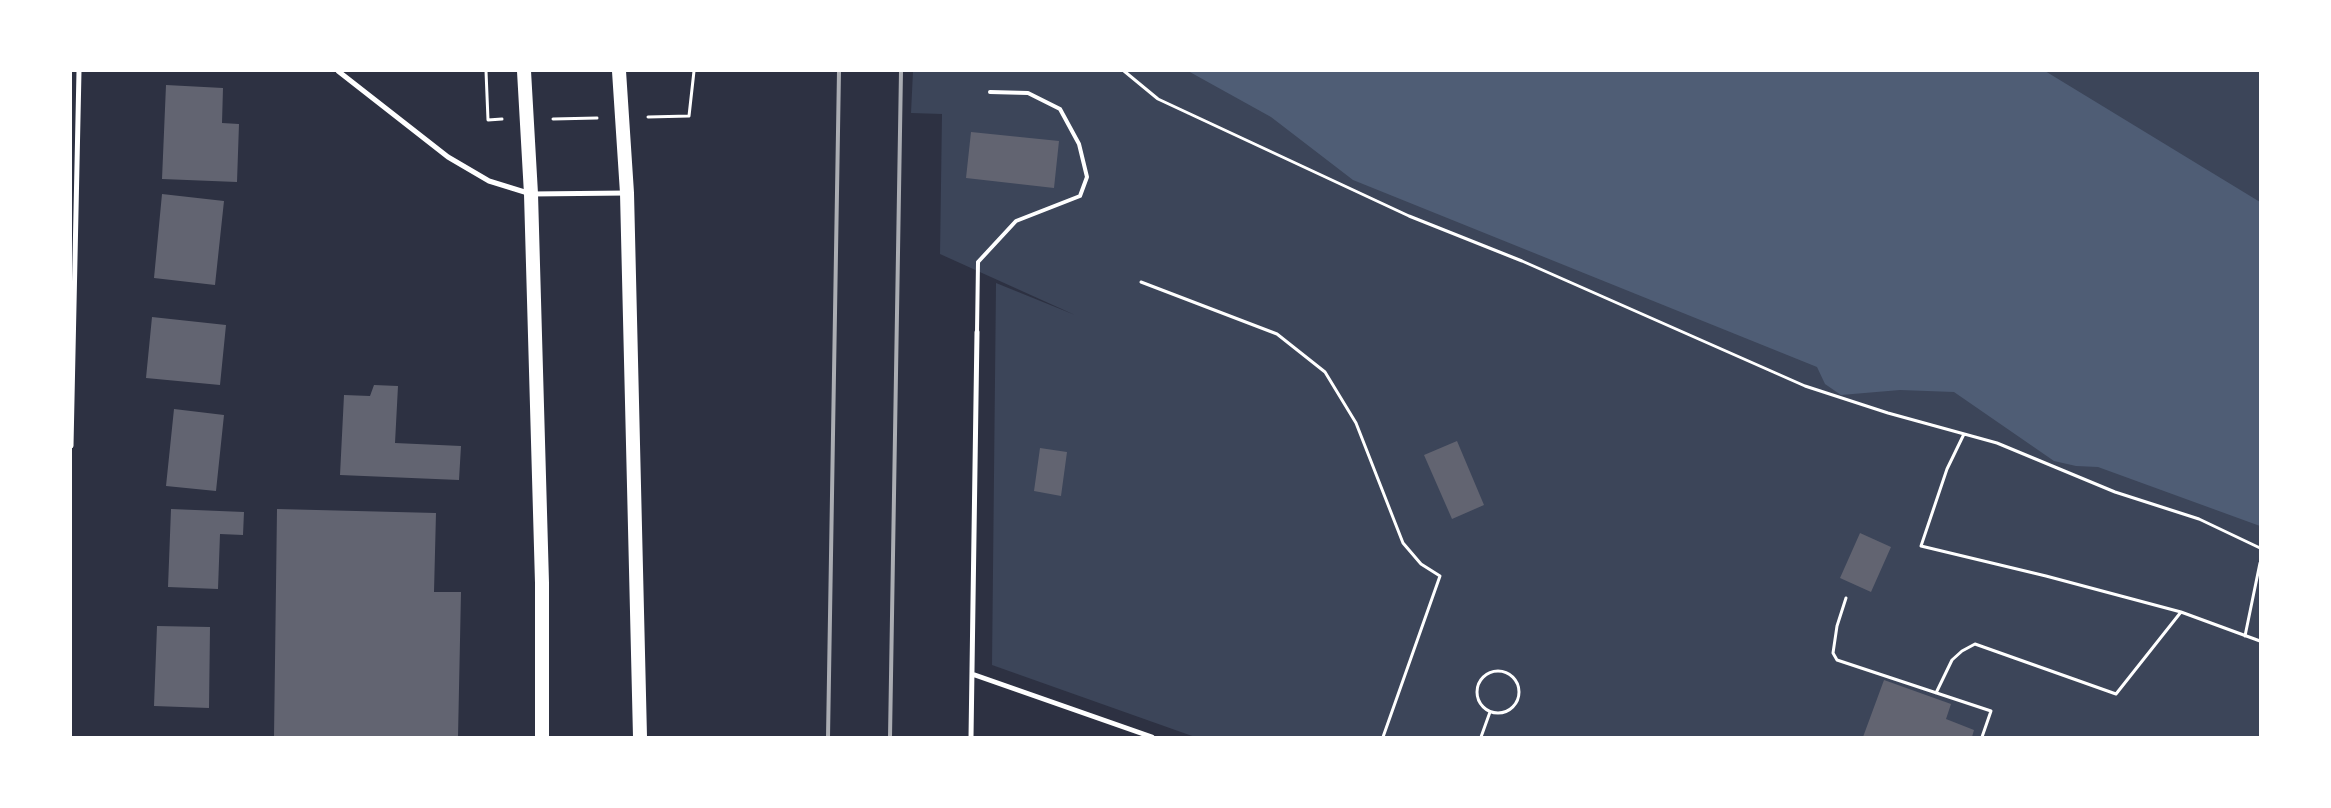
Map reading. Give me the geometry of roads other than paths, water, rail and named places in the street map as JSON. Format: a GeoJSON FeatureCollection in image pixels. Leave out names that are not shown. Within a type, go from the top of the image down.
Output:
{"type":"FeatureCollection","features":[{"type":"Feature","properties":{"kind":"highway"},"geometry":{"type":"LineString","coordinates":[[524,71],[531,194],[542,583],[542,737]]}},
{"type":"Feature","properties":{"kind":"highway"},"geometry":{"type":"LineString","coordinates":[[619,71],[627,193],[640,737]]}},
{"type":"Feature","properties":{"kind":"street"},"geometry":{"type":"LineString","coordinates":[[71,446],[79,71]]}},
{"type":"Feature","properties":{"kind":"street"},"geometry":{"type":"LineString","coordinates":[[338,71],[448,157],[489,180],[531,194],[627,193]]}},
{"type":"Feature","properties":{"kind":"street"},"geometry":{"type":"LineString","coordinates":[[971,737],[977,332]]}},
{"type":"Feature","properties":{"kind":"street"},"geometry":{"type":"LineString","coordinates":[[972,674],[1152,737]]}},
{"type":"Feature","properties":{"kind":"lane"},"geometry":{"type":"LineString","coordinates":[[977,332],[978,262],[1016,221],[1080,196],[1087,177],[1079,144],[1060,109],[1028,93],[990,92]]}},
{"type":"Feature","properties":{"kind":"railway"},"geometry":{"type":"LineString","coordinates":[[828,737],[839,71]]}},
{"type":"Feature","properties":{"kind":"railway"},"geometry":{"type":"LineString","coordinates":[[890,737],[901,71]]}}]}
